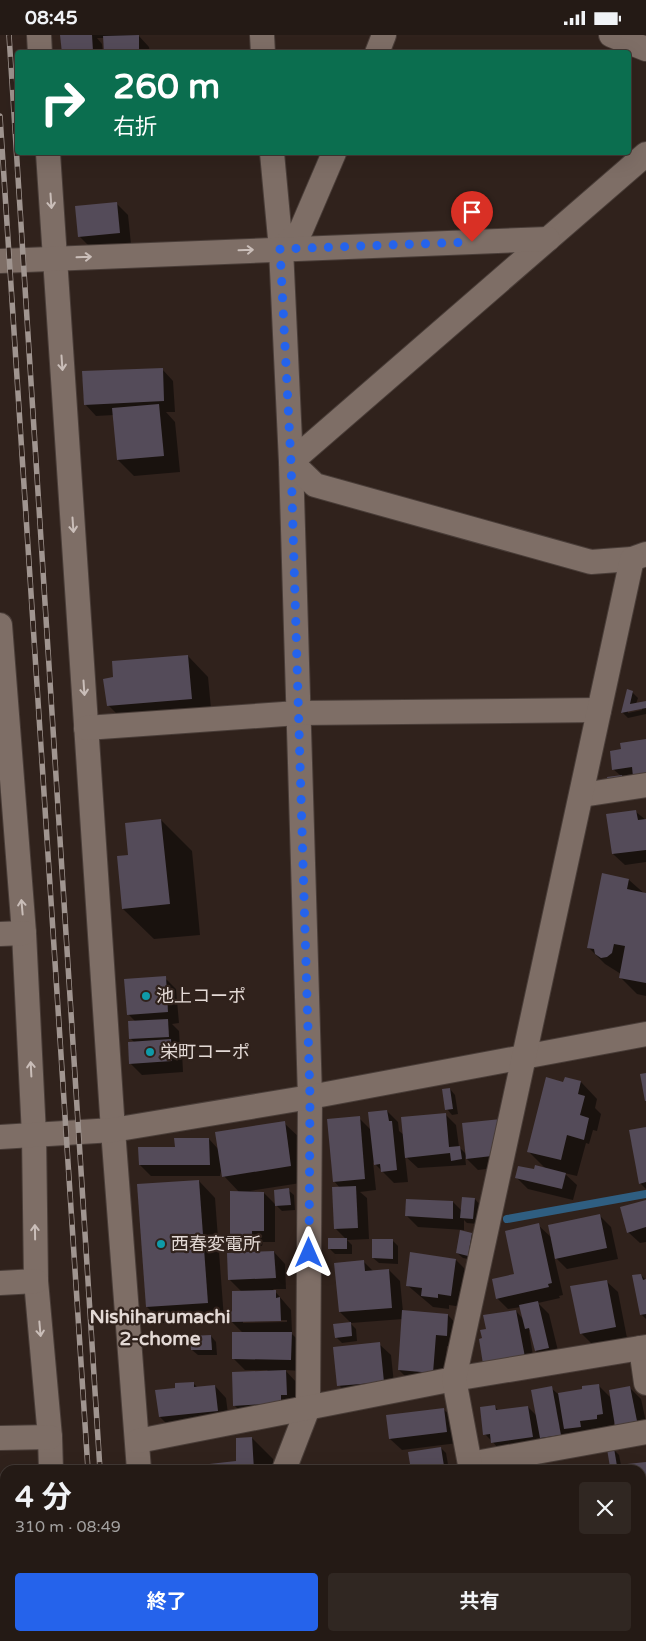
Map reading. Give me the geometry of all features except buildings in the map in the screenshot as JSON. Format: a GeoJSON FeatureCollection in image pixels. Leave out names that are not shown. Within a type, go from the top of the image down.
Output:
{"type":"FeatureCollection","features":[{"type":"Feature","properties":{"kind":"street"},"geometry":{"type":"LineString","coordinates":[[39,35],[40,50]]}},
{"type":"Feature","properties":{"kind":"street"},"geometry":{"type":"LineString","coordinates":[[262,35],[263,50]]}},
{"type":"Feature","properties":{"kind":"street"},"geometry":{"type":"LineString","coordinates":[[378,50],[384,35]]}},
{"type":"Feature","properties":{"kind":"street"},"geometry":{"type":"LineString","coordinates":[[611,35],[646,49]]}},
{"type":"Feature","properties":{"kind":"street"},"geometry":{"type":"LineString","coordinates":[[291,462],[646,154]]}},
{"type":"Feature","properties":{"kind":"street"},"geometry":{"type":"LineString","coordinates":[[48,155],[113,1130],[139,1465]]}},
{"type":"Feature","properties":{"kind":"street"},"geometry":{"type":"LineString","coordinates":[[272,155],[280,249],[291,462],[310,1097],[308,1408],[286,1465]]}},
{"type":"Feature","properties":{"kind":"street"},"geometry":{"type":"LineString","coordinates":[[280,249],[301,230],[333,155]]}},
{"type":"Feature","properties":{"kind":"street"},"geometry":{"type":"LineString","coordinates":[[0,261],[548,239]]}},
{"type":"Feature","properties":{"kind":"street"},"geometry":{"type":"LineString","coordinates":[[291,462],[315,485],[591,562],[639,557],[599,710],[454,1379],[470,1465]]}},
{"type":"Feature","properties":{"kind":"street"},"geometry":{"type":"LineString","coordinates":[[0,625],[4,730],[24,933],[34,1135],[36,1281],[51,1465]]}},
{"type":"Feature","properties":{"kind":"street"},"geometry":{"type":"LineString","coordinates":[[86,728],[298,713],[599,710]]}},
{"type":"Feature","properties":{"kind":"street"},"geometry":{"type":"LineString","coordinates":[[582,795],[646,785]]}},
{"type":"Feature","properties":{"kind":"street"},"geometry":{"type":"LineString","coordinates":[[0,934],[24,933]]}},
{"type":"Feature","properties":{"kind":"street"},"geometry":{"type":"LineString","coordinates":[[0,1137],[113,1130],[310,1097],[646,1034]]}},
{"type":"Feature","properties":{"kind":"street"},"geometry":{"type":"LineString","coordinates":[[0,1283],[36,1281]]}},
{"type":"Feature","properties":{"kind":"street"},"geometry":{"type":"LineString","coordinates":[[138,1441],[454,1379],[643,1348],[646,1383]]}},
{"type":"Feature","properties":{"kind":"street"},"geometry":{"type":"LineString","coordinates":[[480,1465],[646,1432]]}},
{"type":"Feature","properties":{"kind":"street"},"geometry":{"type":"LineString","coordinates":[[0,1439],[50,1437]]}},
{"type":"Feature","properties":{"kind":"waterway"},"geometry":{"type":"LineString","coordinates":[[507,1219],[646,1194]]}},
{"type":"Feature","properties":{"kind":"railway"},"geometry":{"type":"LineString","coordinates":[[9,35],[15,130]]}},
{"type":"Feature","properties":{"kind":"railway"},"geometry":{"type":"LineString","coordinates":[[0,116],[88,1465]]}},
{"type":"Feature","properties":{"kind":"railway"},"geometry":{"type":"LineString","coordinates":[[17,155],[100,1465]]}},
{"type":"Feature","properties":{"kind":"place","name":"池上コーポ"},"geometry":{"type":"Point","coordinates":[146,996]}},
{"type":"Feature","properties":{"kind":"place","name":"栄町コーポ"},"geometry":{"type":"Point","coordinates":[150,1052]}},
{"type":"Feature","properties":{"kind":"place","name":"西春変電所"},"geometry":{"type":"Point","coordinates":[161,1244]}},
{"type":"Feature","properties":{"kind":"district","name":"Nishiharumachi 2-chome"},"geometry":{"type":"Point","coordinates":[160,1328]}},
{"type":"Feature","properties":{"kind":"route"},"geometry":{"type":"LineString","coordinates":[[309,1253],[310,1097],[291,462],[280,249],[472,242]]}}]}
